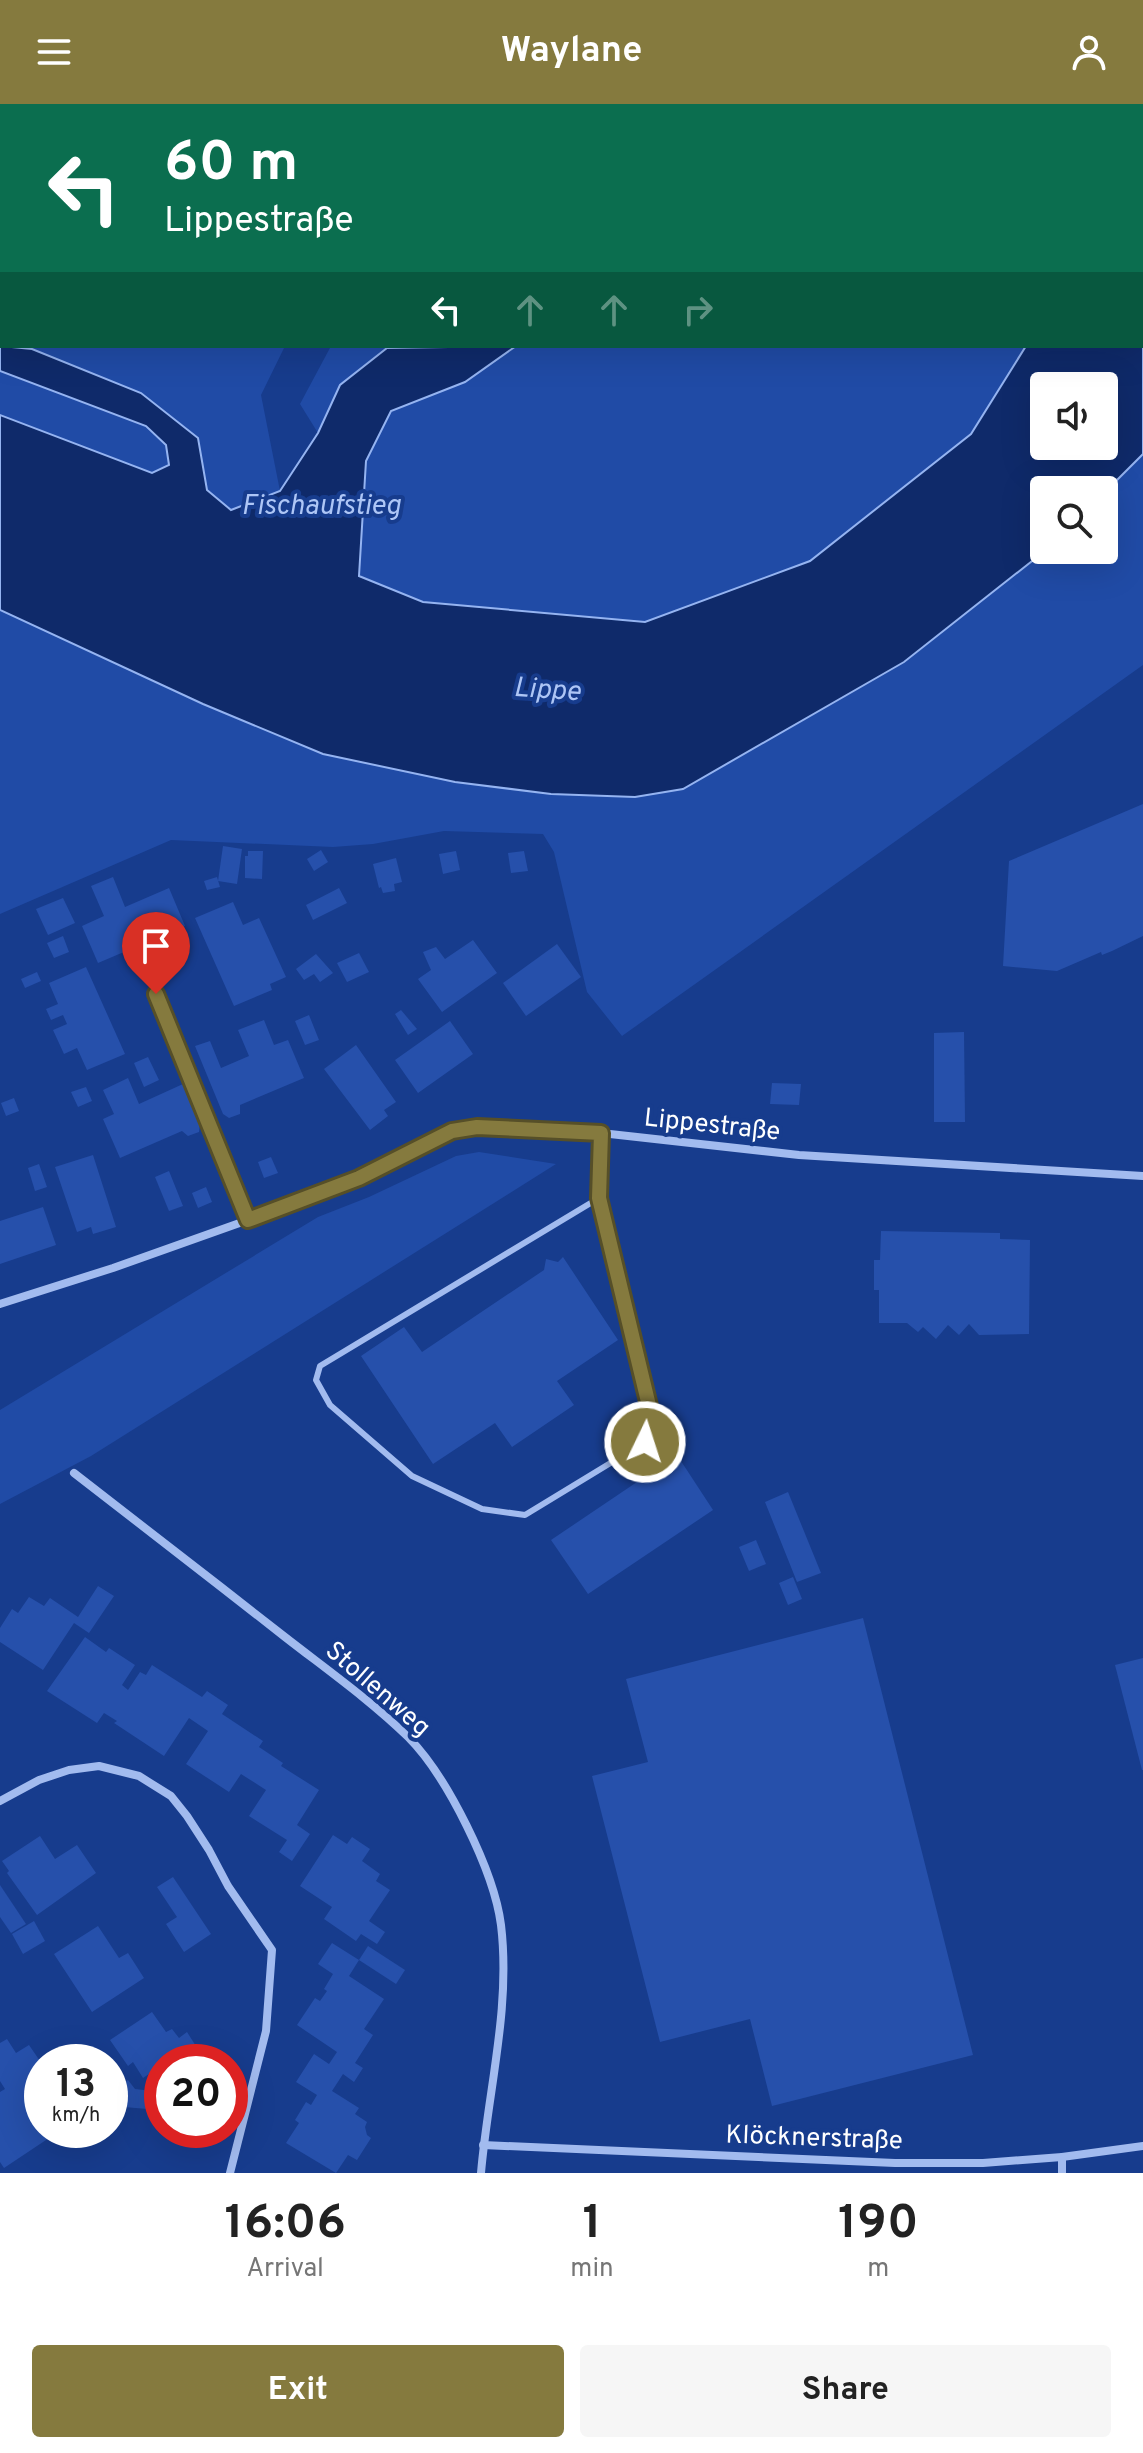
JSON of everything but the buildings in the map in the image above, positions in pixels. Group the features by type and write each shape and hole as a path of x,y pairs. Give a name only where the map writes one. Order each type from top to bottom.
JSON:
{"street":[{"path":"156,994 248,1220"},
{"name":"Lippestraße","path":"0,1304 248,1220 359,1178 452,1131 477,1127 601,1133 799,1155 1143,1176"},
{"name":"Stollenweg","path":"74,1473 360,1696 409,1738 443,1783 468,1830 489,1882 501,1923 502,1995 481,2173"},
{"path":"0,1801 39,1780 69,1770 99,1766 139,1776 171,1796 187,1816 228,1886 272,1950 266,2031 230,2173"},
{"name":"Klöcknerstraße","path":"483,2145 895,2163 983,2163 1143,2146"},
{"path":"1062,2157 1062,2173"}],"lane":[{"path":"599,1198 320,1366 316,1380 330,1405 412,1476 482,1509 525,1515 645,1442 651,1414 599,1198 601,1133"}],"shaded area":[{"path":"20,348 284,348 261,395 280,491 231,510 207,490 198,438"},
{"path":"330,348 388,348 340,385 318,433 300,404"},
{"path":"513,348 1025,348 971,434 810,561 645,622 423,602 359,576 366,461 391,411 465,382"},
{"path":"0,371 146,426 166,445 169,465 152,473 0,415"},
{"path":"1143,454 1143,665 622,1036 587,992 554,852 543,834 444,831 373,844 333,847 171,840 0,914 0,610 203,704 323,754 455,782 551,794 635,797 683,789 904,663 1030,563 1118,564 1118,479"},
{"path":"479,1152 556,1164 91,1456 0,1504 0,1410 318,1217 456,1156"}],"water":[{"path":"0,348 32,349 141,393 198,438 207,490 231,510 280,491 318,433 340,385 387,348 513,348 465,382 391,411 366,461 359,576 423,602 645,622 810,561 971,434 1025,348 1143,348 1143,454 1118,479 1118,476 1030,476 1030,563 904,662 683,789 635,797 551,794 455,782 323,754 203,704 0,610 0,415 152,473 169,465 166,445 146,426 0,371"}],"route":[{"path":"156,994 248,1220 359,1178 452,1131 506,1127 601,1133 599,1198 651,1414 645,1442"}],"water label":[{"name":"Fischaufstieg","path":"321,507"},
{"name":"Lippe","path":"547,691"}]}
